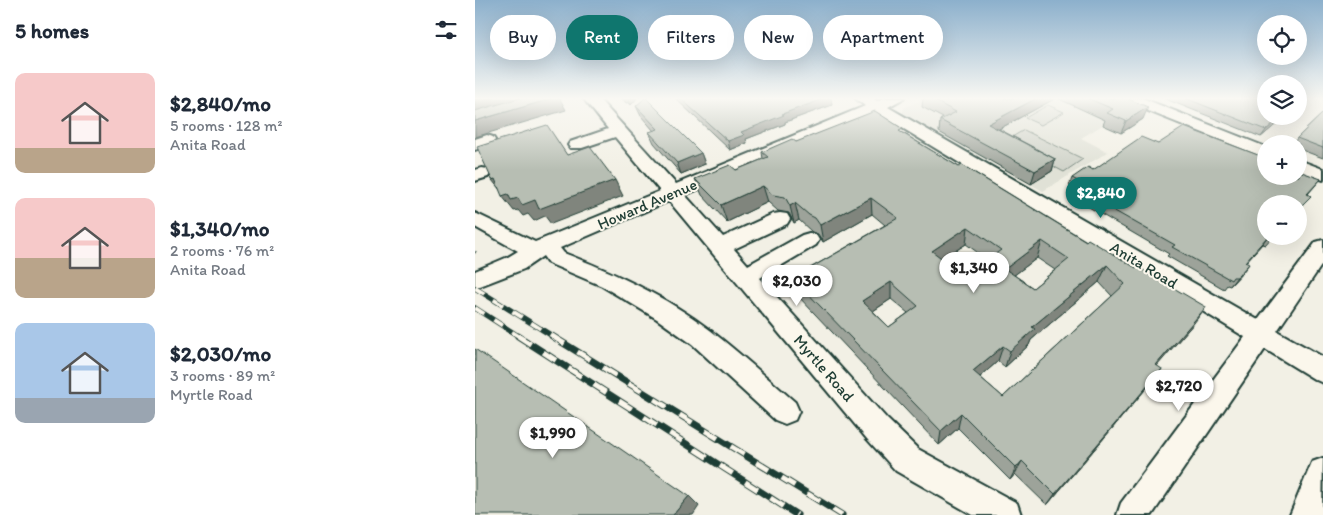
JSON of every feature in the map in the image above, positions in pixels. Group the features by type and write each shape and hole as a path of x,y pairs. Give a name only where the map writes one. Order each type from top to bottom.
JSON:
{"street":[{"name":"Myrtle Road","path":"610,122 877,429 907,460 1005,515"},
{"name":"Howard Avenue","path":"475,280 516,263 541,248 672,193 827,122"},
{"name":"Anita Road","path":"901,122 1323,370"},
{"path":"1188,122 1257,149"},
{"path":"576,145 618,131"},
{"path":"1307,168 1323,175"},
{"path":"475,219 541,248 556,258 610,280 665,312 701,337 785,411"},
{"path":"719,247 780,219"},
{"path":"745,276 809,240"},
{"path":"1133,515 1323,247"},
{"name":"Howard Avenue","path":"476,258 541,248"},
{"path":"1306,515 1323,473"}],"shaded area":[{"path":"918,122 1108,122 1081,138 1108,152 1043,191"},
{"path":"1034,122 1046,122 1041,125"},
{"path":"1024,130 1083,159 1064,172 1005,141"}],"building":[{"path":"651,122 670,122 701,153 677,163 649,132 658,129"},
{"path":"707,122 766,122 741,132 744,135 728,141"},
{"path":"847,122 892,122 903,129 899,131 959,167 962,165 1086,241 1088,239 1206,307 1156,365 1162,369 1055,494 1022,461 1016,468 961,413 941,431 793,278 898,218 871,198 820,225 815,218 795,203 790,206 785,197 773,195 763,186 721,205 695,179 730,165 736,170 768,157 762,152 792,139 796,142","holes":["968,227 1001,250 965,276 932,251","1042,241 1069,259 1033,288 1005,269","1107,265 1125,284 1003,397 973,371 1003,346 1010,351 1035,329 1032,327","891,282 918,306 889,327 862,301"]},
{"path":"944,122 992,122 988,124 1055,159 1035,171"},
{"path":"1246,122 1257,122 1257,125 1272,125 1266,130"},
{"path":"1314,122 1323,122 1323,148 1307,142 1307,135 1300,135"},
{"path":"547,125 567,155 590,147 615,180 539,209 535,200 522,205 518,198 511,200 508,194 502,196 495,179 492,180 477,147"},
{"path":"1184,127 1257,155 1257,185 1307,185 1307,174 1321,179 1307,194 1311,196 1307,200 1307,195 1257,195 1257,245 1260,245 1245,262 1249,264 1237,277 1233,277 1231,280 1172,247 1175,245 1090,197 1098,191 1072,178 1088,167 1093,170 1141,137 1158,144"},
{"path":"475,349 689,496 673,515 475,515"}],"railway":[{"path":"475,288 554,337"},
{"path":"475,308 520,337"},
{"path":"518,336 797,515"},
{"path":"552,336 842,515"}]}
